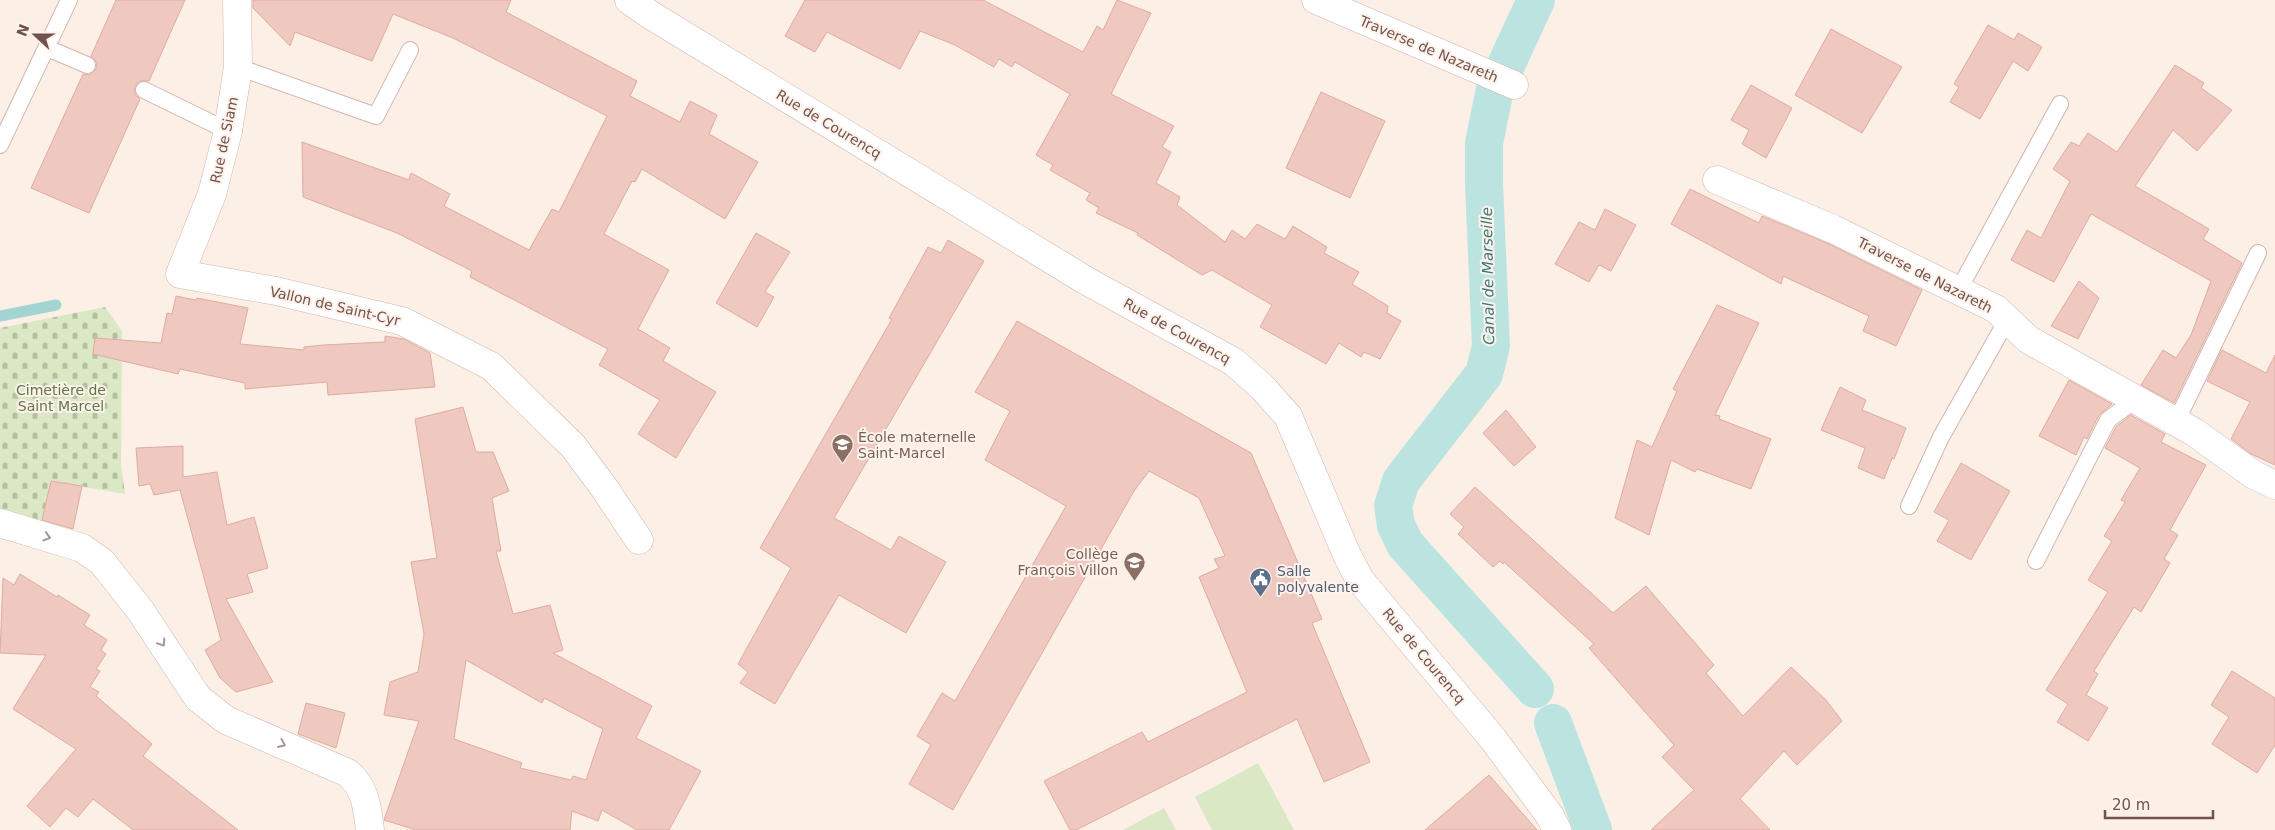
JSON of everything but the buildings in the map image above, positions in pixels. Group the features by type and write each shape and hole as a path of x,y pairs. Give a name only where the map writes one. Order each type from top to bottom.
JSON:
{"street":[{"name":"Rue de Siam","path":"180,274 212,194 228,130 238,67 237,0"},
{"name":"Traverse de Nazareth","path":"1316,0 1514,85"},
{"name":"Rue de Courencq","path":"645,5 1085,280 1234,362 1262,387 1288,416 1347,555 1360,580 1493,739 1550,816 1557,830"},
{"name":"Traverse de Nazareth","path":"1717,180 1833,229 1996,309 2029,340 2194,432 2254,475 2275,485"},
{"name":"Vallon de Saint-Cyr","path":"180,274 276,292 402,321 491,366 573,446 605,489 638,540"},
{"path":"0,523 82,548 102,562 140,610 198,698 226,720 348,773 358,782 366,796 370,830"}],"lane":[{"path":"0,145 69,0"},
{"path":"47,48 87,65"},
{"path":"238,67 376,116 410,50"},
{"path":"144,90 228,130"},
{"path":"1958,291 2060,104"},
{"path":"2176,422 2258,252"},
{"path":"1909,506 1941,437 2007,320"},
{"path":"2036,561 2108,420 2136,400"}],"green space":[{"name":"Cimetière de Saint Marcel","path":"105,307 122,331 121,464 125,494 51,481 42,522 0,509 0,328"},
{"path":"1258,763 1294,830 1212,830 1195,797"},
{"path":"1164,808 1176,830 1123,830"}],"waterway":[{"name":"Canal de Marseille","path":"1535,689 1405,544 1396,525 1393,506 1401,481 1484,374 1491,346 1484,143 1495,89 1536,0"},
{"path":"0,316 56,305"},
{"name":"Canal de Marseille","path":"1553,723 1593,830"}],"place":[{"name":"École maternelle Saint-Marcel","path":"842,464"},
{"name":"Collège François Villon","path":"1134,581"},
{"name":"Salle polyvalente","path":"1261,598"}]}
